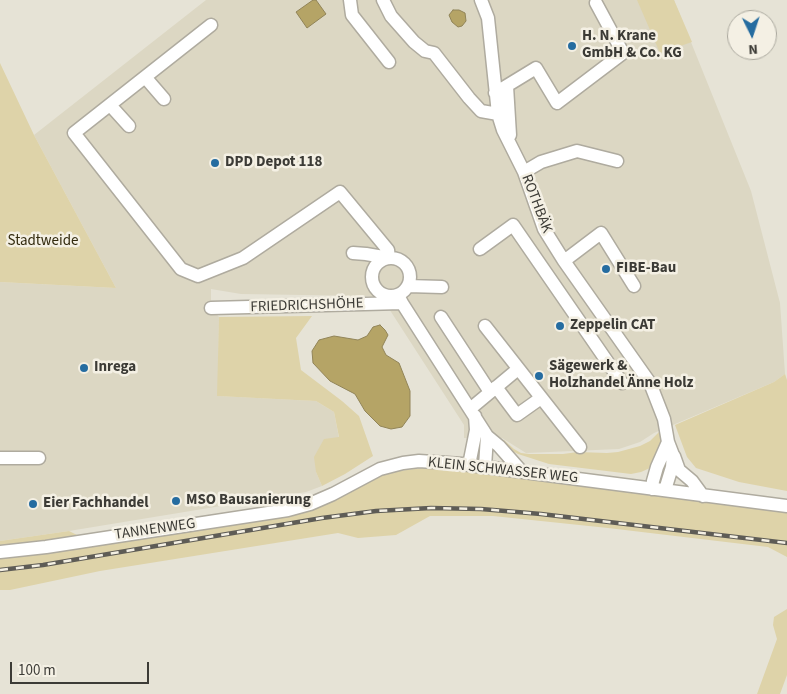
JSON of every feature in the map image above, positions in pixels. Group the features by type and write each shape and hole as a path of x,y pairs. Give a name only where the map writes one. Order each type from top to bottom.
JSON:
{"street":[{"path":"350,0 352,15 389,62"},
{"path":"383,0 391,16 402,29 425,51 434,54 481,111 498,114"},
{"name":"ROTHBÄK","path":"481,0 488,18 498,114 503,130 524,172 544,229 564,261 650,383 664,419 668,442 679,470 692,481 704,496"},
{"path":"496,93 536,68 557,103 624,53 596,3"},
{"path":"211,25 74,133 182,269 198,276 243,258 340,192 388,250 389,258"},
{"path":"145,77 164,99"},
{"path":"507,86 511,147"},
{"path":"110,105 129,126"},
{"path":"524,172 541,162 577,151 617,160"},
{"path":"480,249 514,225 609,358 622,383"},
{"path":"525,242 544,229"},
{"path":"564,261 601,233 634,286"},
{"path":"353,253 400,260 408,267 410,276 408,286 400,299 488,436 522,472"},
{"name":"FRIEDRICHSHÖHE","path":"389,258 379,262 373,271 372,282 378,291 387,296 400,299"},
{"path":"408,286 442,287"},
{"name":"FRIEDRICHSHÖHE","path":"211,308 400,299"},
{"path":"441,317 493,390 517,415 541,398"},
{"path":"485,326 580,447"},
{"path":"473,413 493,390 518,369"},
{"path":"468,465 476,430 473,413"},
{"path":"485,467 488,436"},
{"path":"652,489 657,466 668,442"},
{"path":"665,490 672,467 673,455"},
{"path":"0,458 39,458"},
{"name":"KLEIN SCHWASSER WEG","path":"310,504 380,469 403,463 434,462 787,506"},
{"name":"TANNENWEG","path":"0,552 46,547 259,515 310,504"}],"shaded area":[{"path":"206,0 674,0 751,191 780,303 785,374 774,382 654,433 640,442 619,449 526,453 502,438 464,438 464,425 384,301 368,296 241,294 211,289 211,308 219,317 218,396 316,401 334,412 339,438 316,472 322,486 306,492 0,541 0,282 116,288 34,135"},
{"path":"313,0 316,0 326,14 307,28 296,12"},
{"path":"453,10 465,13 466,21 462,26 458,27 452,22 449,15"},
{"path":"380,325 388,335 382,347 386,355 399,363 410,391 410,416 402,427 391,429 380,426 365,411 355,394 330,381 313,363 312,351 319,340 334,336 358,340 367,336 373,327"}],"green space":[{"path":"637,0 674,0 692,42 660,53"},
{"name":"Stadtweide","path":"0,63 34,135 116,288 0,282"},
{"path":"312,316 296,338 301,370 359,416 373,456 322,486 316,472 314,457 324,439 339,437 334,412 316,401 217,396 219,317"},
{"path":"785,374 787,380 787,491 739,482 696,468 687,457 675,425 774,382"},
{"path":"659,432 662,435 659,454 650,468 631,474 549,464 510,450 501,440 504,440 521,453 529,454 607,453 640,446 650,441"},
{"path":"423,468 787,511 787,557 768,547 608,528 493,516 430,516 396,535 358,538 338,533 100,571 10,590 0,590 0,541 69,531 93,543 283,516 389,472"},
{"path":"787,609 787,675 780,694 757,694 777,639 773,625 774,617"}],"railway":[{"path":"0,570 43,565 322,518 376,511 431,508 481,509 541,514 787,543"}],"place":[{"name":"H. N. Krane GmbH & Co. KG","path":"572,46"},
{"name":"DPD Depot 118","path":"215,163"},
{"name":"FIBE-Bau","path":"606,269"},
{"name":"Zeppelin CAT","path":"560,326"},
{"name":"Inrega","path":"84,368"},
{"name":"Sägewerk & Holzhandel Änne Holz","path":"539,376"},
{"name":"MSO Bausanierung","path":"176,501"},
{"name":"Eier Fachhandel","path":"33,504"}]}
